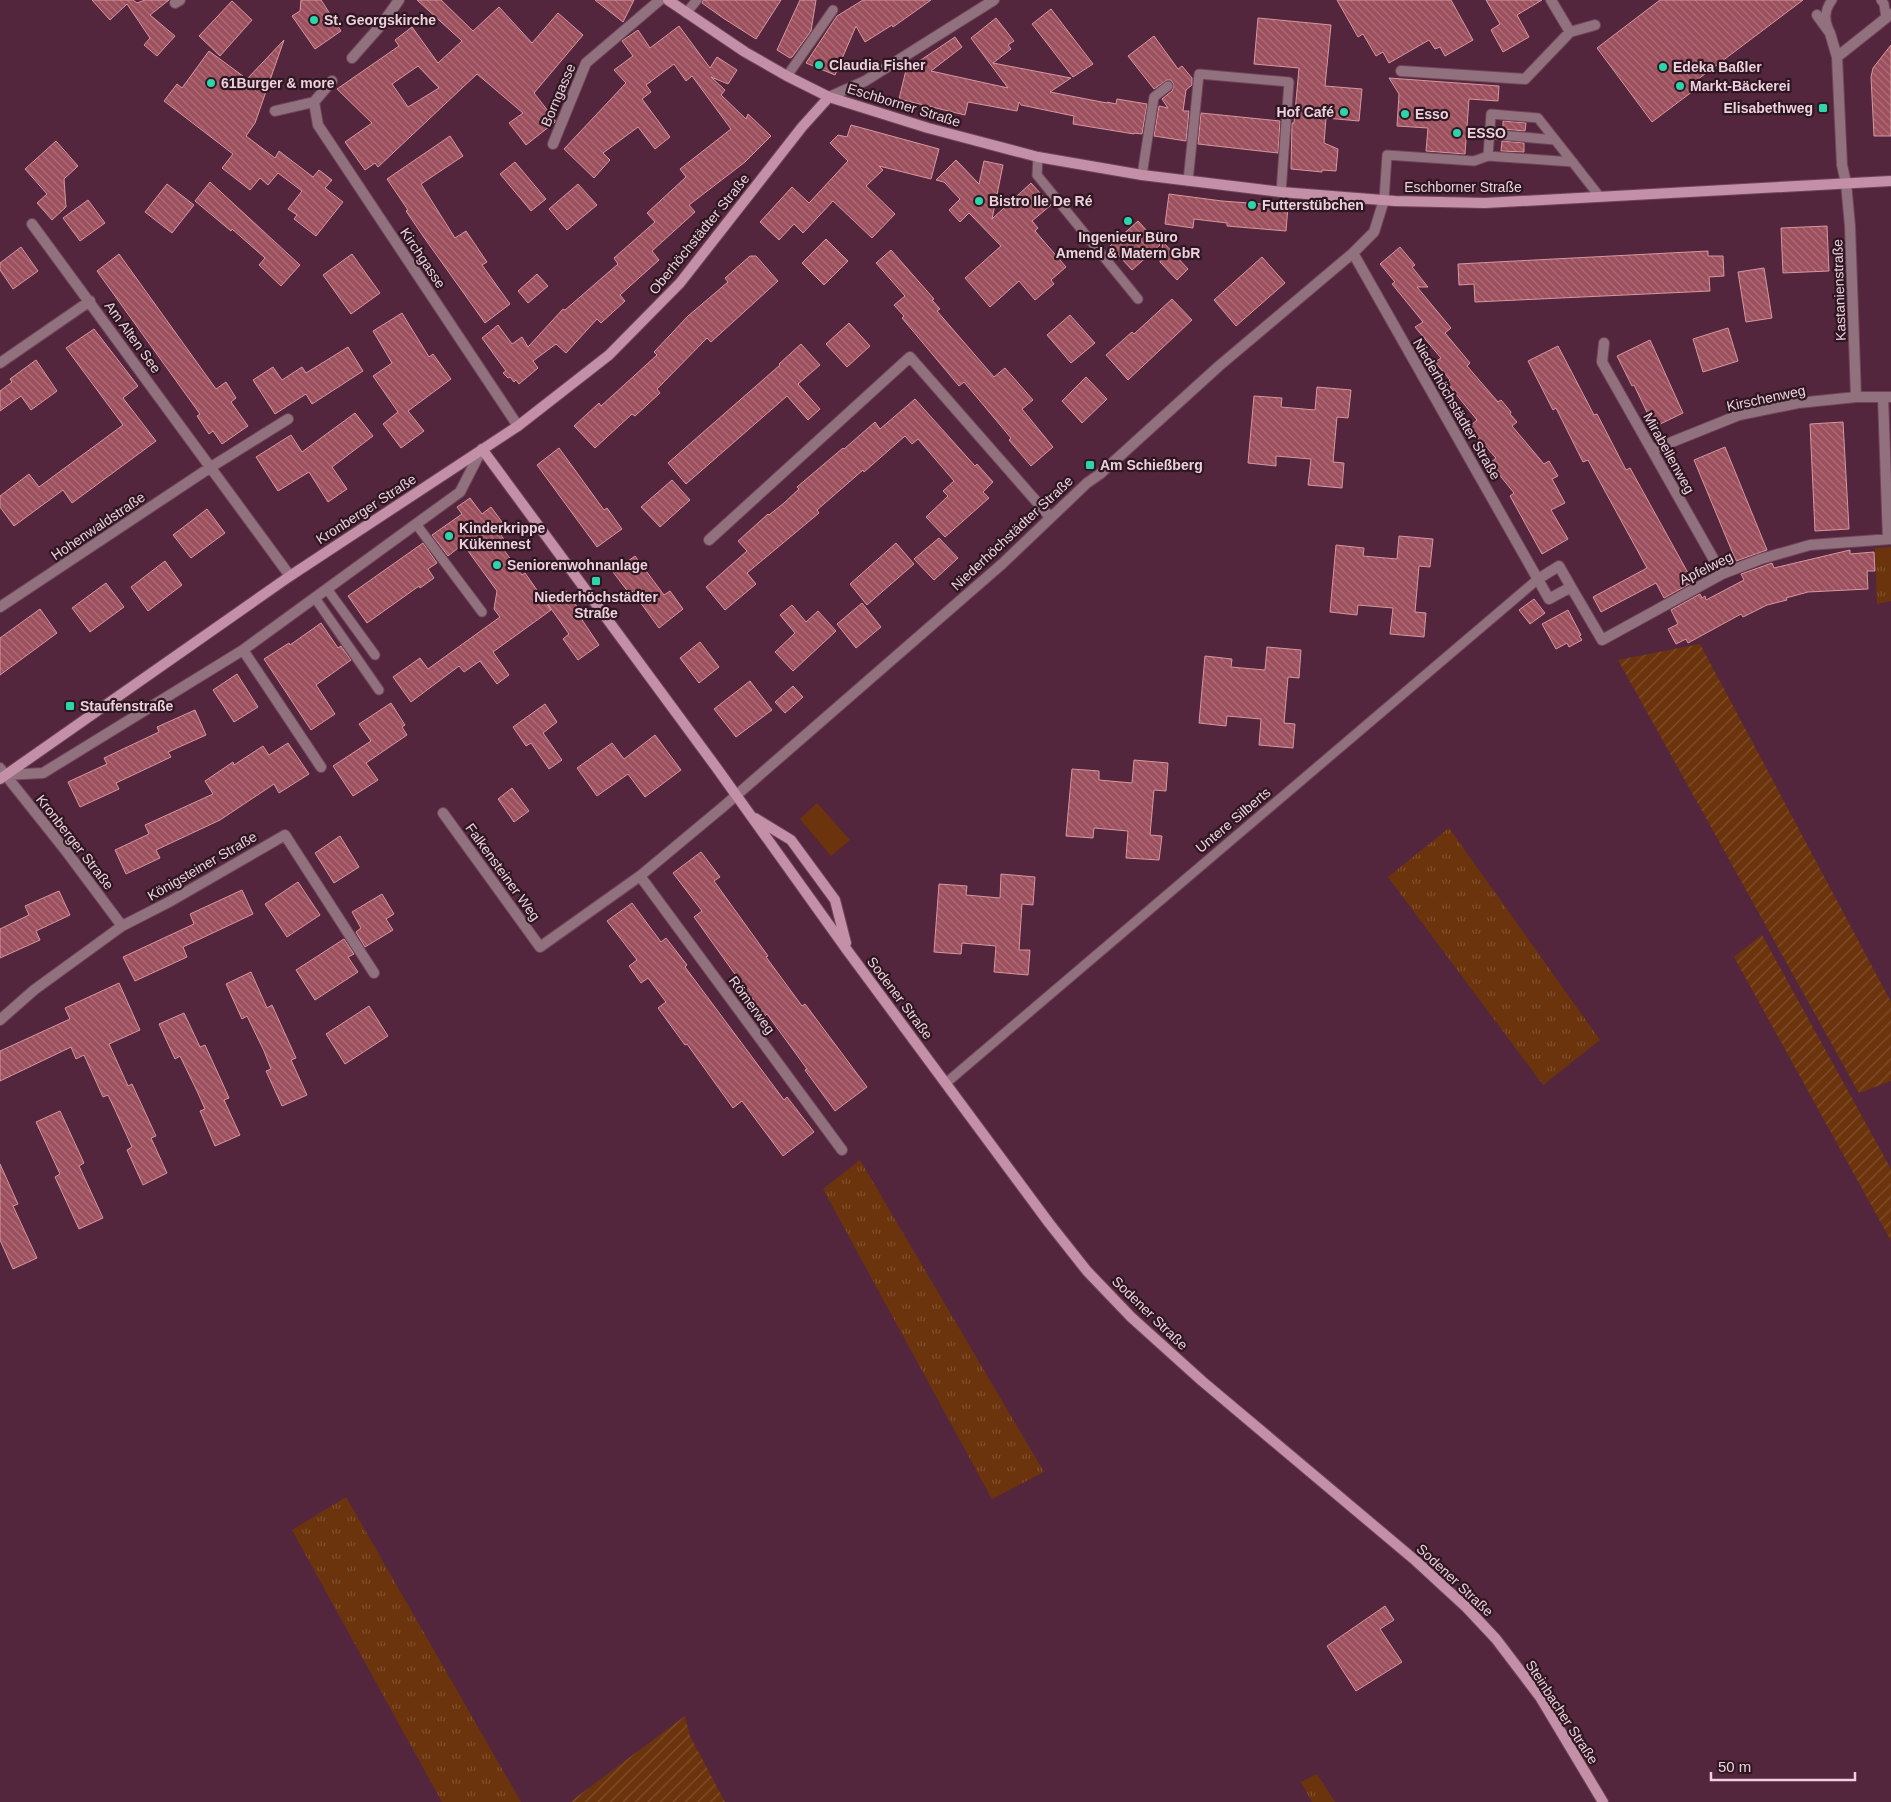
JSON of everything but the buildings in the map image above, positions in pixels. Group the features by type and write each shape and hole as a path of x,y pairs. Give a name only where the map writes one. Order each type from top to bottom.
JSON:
{"main road":[{"name":"Eschborner Straße","path":"668,0 745,52 829,97 928,128 1038,157 1142,175 1281,192 1384,200 1485,203 1891,181"},
{"name":"Oberhöchstädter Straße","path":"482,449 518,426 609,355 680,283 802,127 829,97"},
{"name":"Kronberger Straße","path":"2,774 290,576 482,449"},
{"name":"Sodener Straße","path":"482,449 736,795 847,950 1049,1223 1087,1270 1131,1317 1202,1381 1416,1561 1466,1607 1496,1639"},
{"name":"Sodener Straße","path":"750,815 791,840 835,900 847,950"},
{"name":"Steinbacher Straße","path":"1496,1639 1540,1697 1603,1802"}],"street":[{"path":"352,58 382,24 399,0"},
{"name":"Borngasse","path":"553,144 586,63 660,0"},
{"path":"829,97 865,81 994,0"},
{"path":"1551,0 1570,32"},
{"name":"Kastanienstraße","path":"1817,15 1830,33 1838,57 1842,165 1846,183 1850,226 1856,397"},
{"path":"1838,57 1889,16"},
{"path":"1400,71 1525,79 1570,32 1595,25"},
{"path":"275,111 314,102 332,81"},
{"name":"Kirchgasse","path":"314,102 318,125 518,426"},
{"name":"Niederhöchstädter Straße","path":"540,947 640,876 1002,564 1050,517 1219,366 1353,253 1374,232 1384,200"},
{"name":"Am Alten See","path":"32,224 290,576"},
{"name":"Niederhöchstädter Straße","path":"1353,253 1538,579"},
{"path":"0,363 90,301"},
{"name":"Mirabellenweg","path":"1604,343 1602,362 1722,574"},
{"path":"709,540 910,357 1050,517"},
{"name":"Kirschenweg","path":"1652,450 1739,415 1798,403 1856,397 1887,397"},
{"path":"1887,397 1890,539"},
{"path":"211,467 288,419"},
{"name":"Kronberger Straße","path":"2,774 43,774 243,650 460,492 482,449"},
{"name":"Hohenwaldstraße","path":"0,607 211,467"},
{"name":"Apfelweg","path":"1538,579 1559,566 1602,640 1722,574 1761,559 1810,545 1890,539"},
{"path":"1538,579 1550,599 1571,587"},
{"path":"243,650 321,767"},
{"name":"Kronberger Straße","path":"2,774 66,851 122,926"},
{"name":"Falkensteiner Weg","path":"443,813 540,947"},
{"name":"Königsteiner Straße","path":"0,1020 34,990 122,926 169,902 284,835 374,973"},
{"name":"Römerweg","path":"640,876 842,1150"}],"lane":[{"path":"686,13 697,0"},
{"path":"1830,33 1826,25 1826,14 1832,0"},
{"path":"1881,0 1889,16"},
{"path":"787,76 833,10"},
{"path":"1188,181 1199,74 1289,82 1281,192"},
{"path":"1142,175 1154,97 1168,86"},
{"path":"1488,156 1491,114 1538,118 1600,197"},
{"path":"1490,134 1555,140"},
{"path":"1384,200 1387,154 1474,161 1488,156 1573,162"},
{"path":"1038,157 1037,175 1138,299"},
{"path":"416,524 482,612"},
{"name":"Untere Silberts","path":"946,1082 1538,579"},
{"path":"327,589 375,655"},
{"path":"315,598 379,690"}],"green space":[{"path":"1891,547 1891,601 1877,604 1875,548"},
{"path":"1700,644 1891,1002 1891,1081 1859,1093 1618,660"},
{"path":"817,803 850,840 831,856 800,819"},
{"path":"1449,828 1600,1040 1543,1085 1388,877"},
{"path":"1762,935 1891,1169 1891,1241 1734,957"},
{"path":"860,1160 1044,1472 992,1499 823,1189"},
{"path":"346,1497 521,1802 442,1802 292,1530"},
{"path":"685,1716 690,1736 725,1802 570,1802"},
{"path":"1317,1774 1335,1802 1312,1802 1301,1782"}],"place":[{"name":"St. Georgskirche","path":"314,20"},
{"name":"Claudia Fisher","path":"819,65"},
{"name":"Edeka Baßler","path":"1663,67"},
{"name":"61Burger & more","path":"211,83"},
{"name":"Markt-Bäckerei","path":"1680,86"},
{"name":"Elisabethweg","path":"1823,108"},
{"name":"Hof Café","path":"1344,112"},
{"name":"Esso","path":"1405,114"},
{"name":"ESSO","path":"1457,133"},
{"name":"Bistro Ile De Ré","path":"979,201"},
{"name":"Futterstübchen","path":"1252,205"},
{"name":"Ingenieur Büro Amend & Matern GbR","path":"1128,221"},
{"name":"Am Schießberg","path":"1090,465"},
{"name":"Kinderkrippe Kükennest","path":"449,536"},
{"name":"Seniorenwohnanlage","path":"497,565"},
{"name":"Niederhöchstädter Straße","path":"596,581"},
{"name":"Staufenstraße","path":"70,706"}]}
